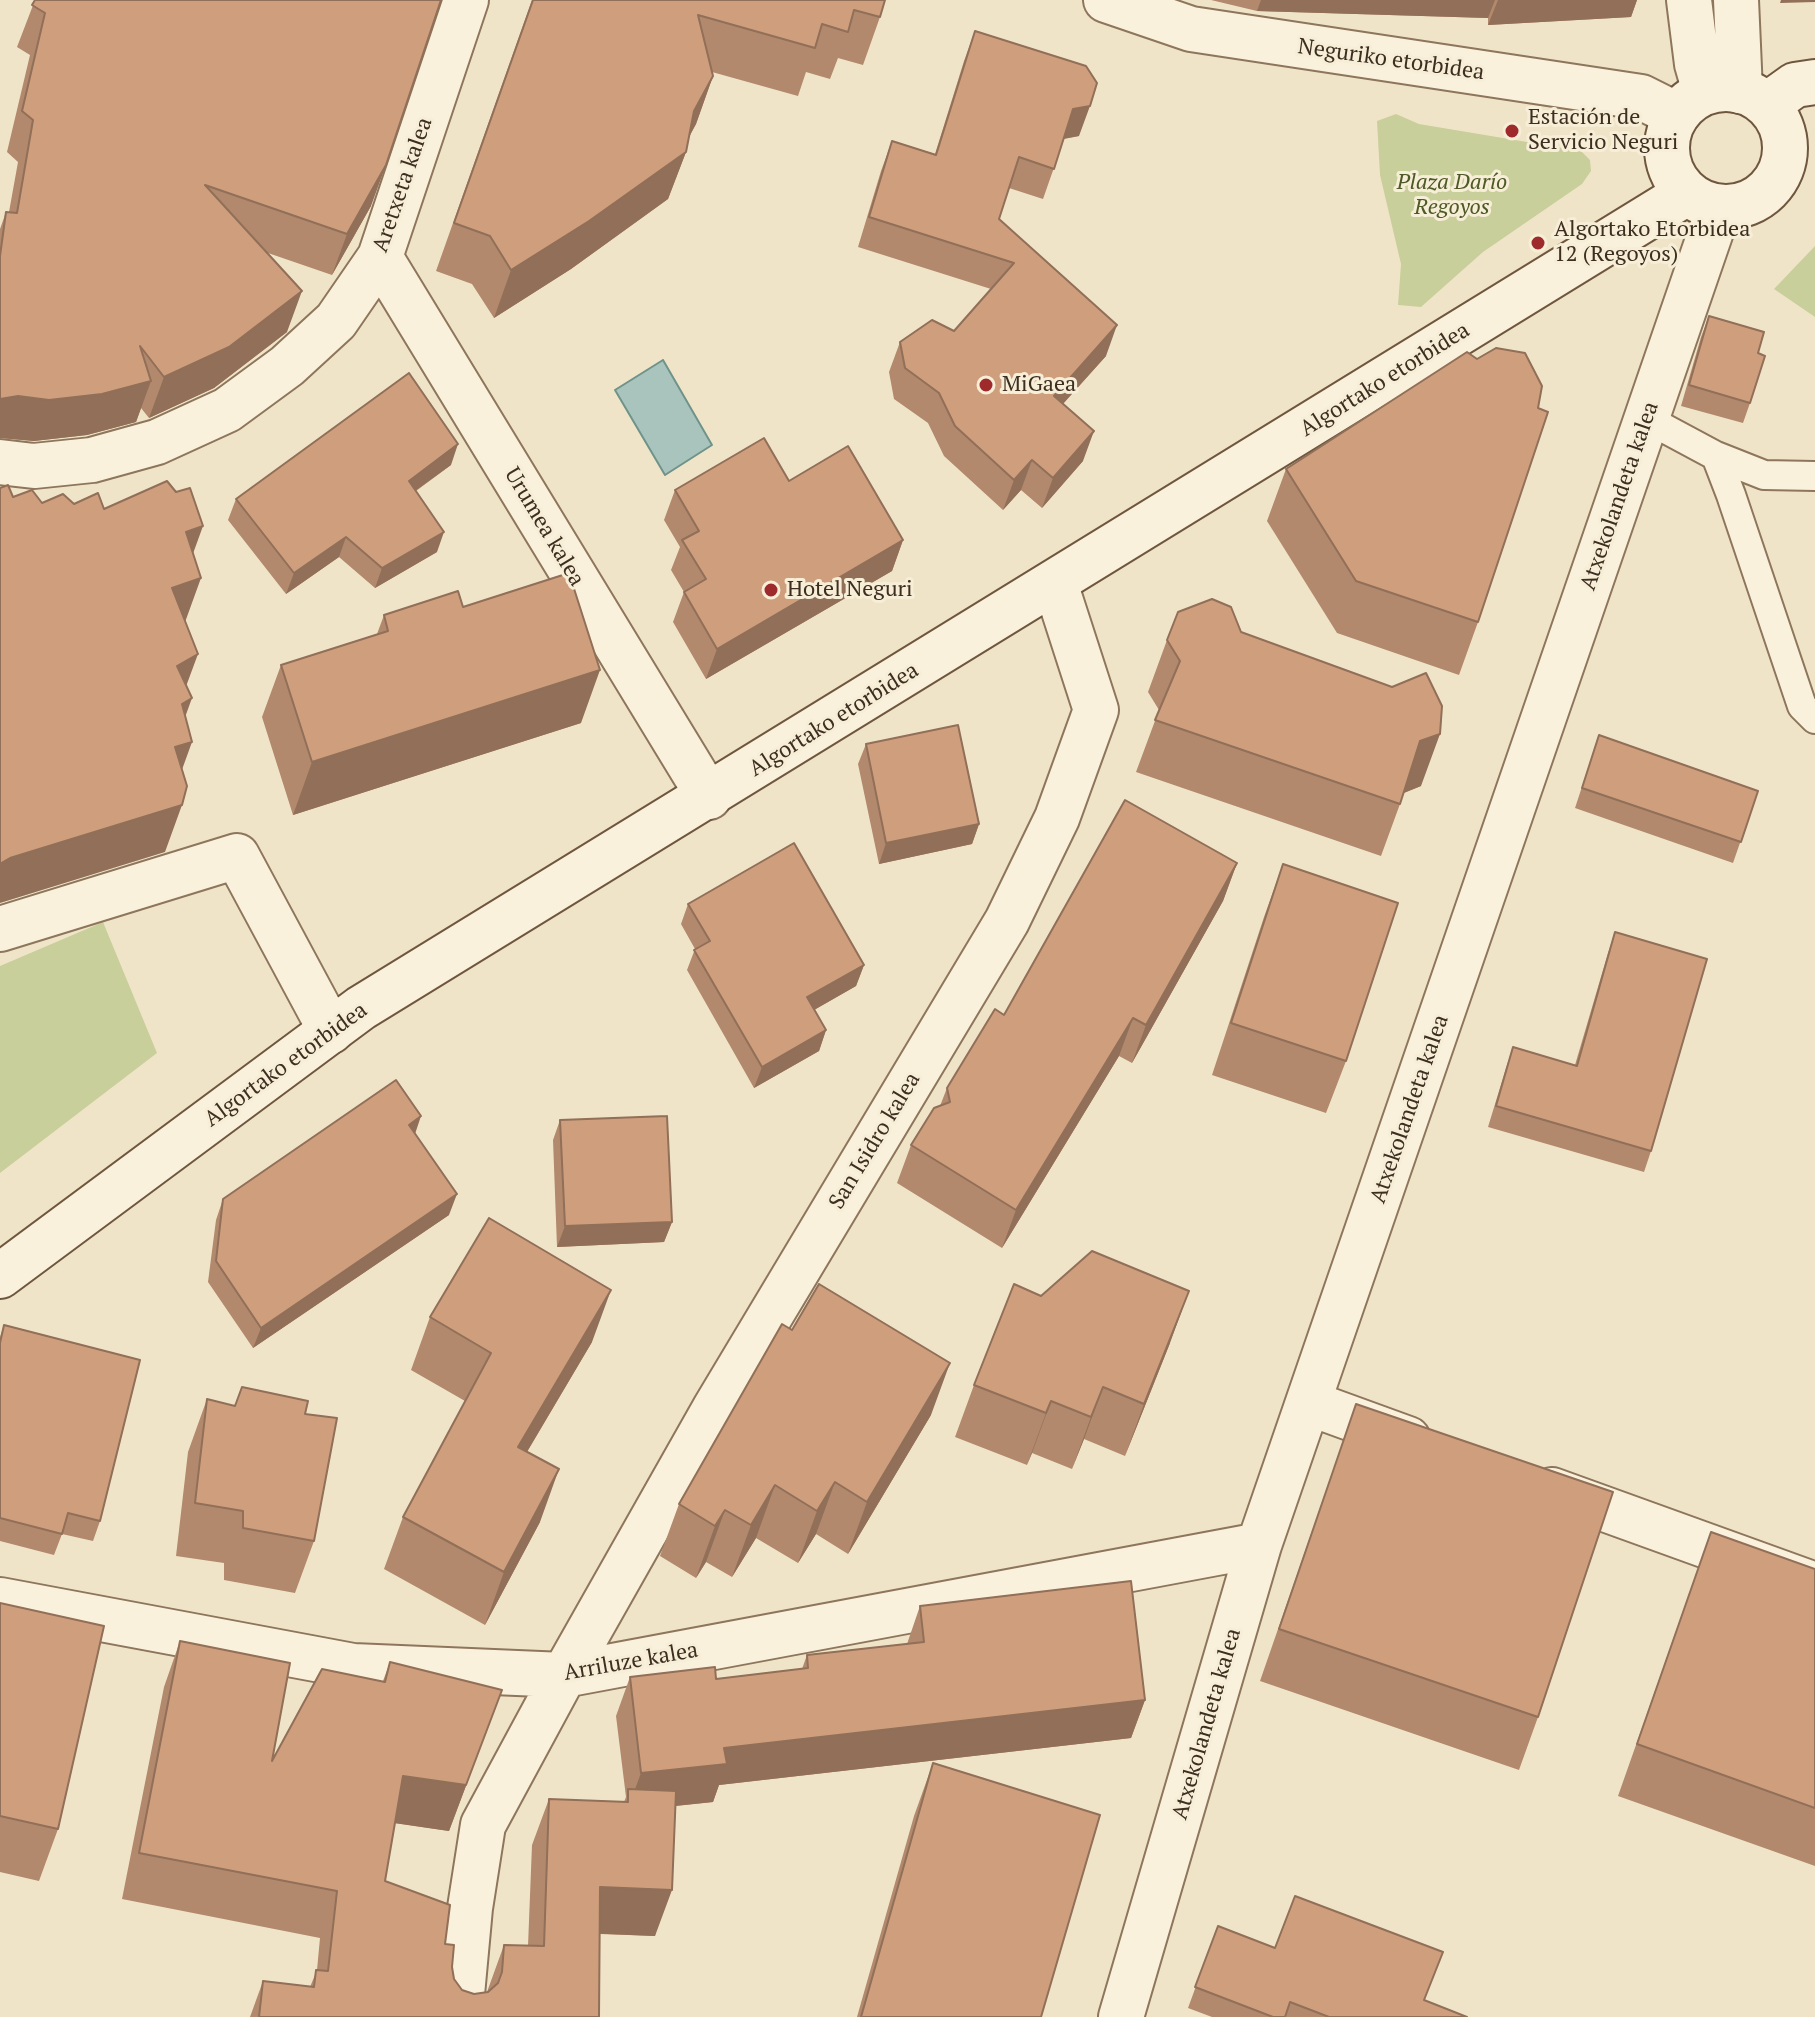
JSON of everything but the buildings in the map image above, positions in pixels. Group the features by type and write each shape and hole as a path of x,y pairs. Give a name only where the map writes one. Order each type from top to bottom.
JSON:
{"street":[{"name":"Aretxeta kalea","path":"0,462 34,466 92,460 157,442 227,410 287,366 336,321 380,257 466,0"},
{"name":"Neguriko etorbidea","path":"1106,0 1191,29 1641,97 1722,101"},
{"path":"1689,0 1697,64 1722,101 1777,117 1784,134 1786,152 1798,160 1757,199 1738,207 1703,200 1676,180 1669,164 1667,147 1722,101 1815,82"},
{"path":"1722,101 1736,0"},
{"name":"Atxekolandeta kalea","path":"1121,2017 1259,1545 1647,419 1703,200"},
{"name":"Algortako etorbidea","path":"0,1276 374,1000 1055,583 1703,200"},
{"name":"Urumea kalea","path":"380,257 709,797"},
{"name":"San Isidro kalea","path":"460,2016 470,1908 483,1825 715,1408 1007,921 1057,818 1096,710 1055,583"},
{"path":"0,929 237,856 331,1031"},
{"path":"1309,1403 1443,1451"},
{"path":"1517,1478 1815,1585"},
{"name":"Arriluze kalea","path":"0,1600 353,1666 564,1675 1259,1545"}],"lane":[{"path":"1647,419 1716,456 1764,475 1815,476"},
{"path":"1716,456 1802,706 1815,719"}],"green space":[{"name":"Plaza Darío Regoyos","path":"1396,114 1419,124 1581,151 1590,160 1591,171 1582,184 1483,252 1421,307 1398,305 1401,264 1380,175 1377,121"},
{"path":"1815,246 1815,317 1774,289"},
{"path":"103,922 157,1053 0,1173 0,966"}],"water":[{"path":"663,360 712,445 665,475 615,390"}],"place":[{"name":"Estación de Servicio Neguri","path":"1512,131"},
{"name":"Algortako Etorbidea 12 (Regoyos)","path":"1538,243"},
{"name":"MiGaea","path":"986,385"},
{"name":"Hotel Neguri","path":"771,590"}]}
